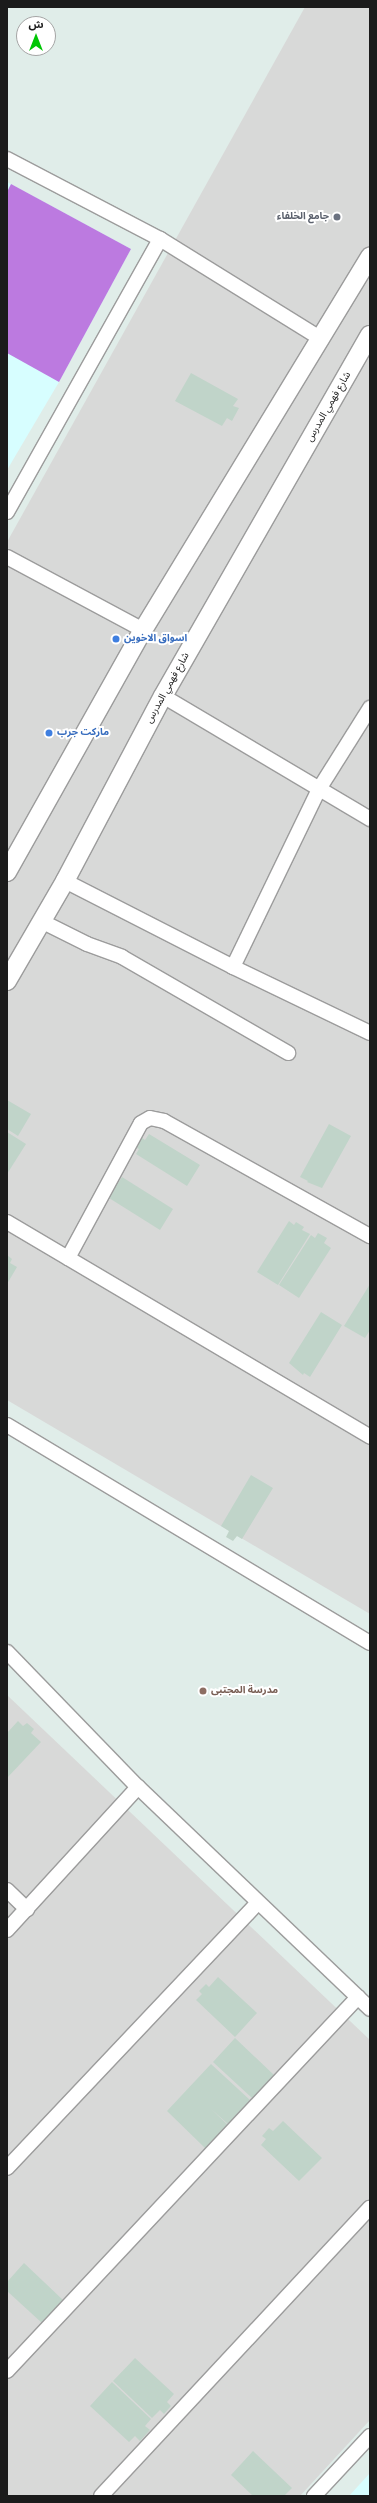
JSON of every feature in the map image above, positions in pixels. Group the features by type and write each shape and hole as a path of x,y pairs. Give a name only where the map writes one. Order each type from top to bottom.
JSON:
{"street":[{"path":"7,159 160,239 321,339"},
{"path":"7,512 160,239"},
{"path":"7,872 144,630 370,257"},
{"name":"شارع فهمي المدرس","path":"8,977 66,881 163,696 370,335"},
{"path":"7,557 144,630"},
{"path":"163,696 370,819"},
{"path":"233,967 320,789 370,708"},
{"path":"66,881 233,967 370,1033"},
{"path":"41,921 87,944 122,957 288,1053"},
{"path":"68,1258 141,1124 150,1118 164,1121 370,1236"},
{"path":"7,1222 370,1437"},
{"path":"7,1424 370,1643"},
{"path":"7,1652 138,1787 370,2009"},
{"path":"7,1930 138,1787"},
{"path":"7,1890 27,1909"},
{"path":"7,2168 258,1903"},
{"path":"7,2371 358,1997"},
{"path":"101,2496 370,2208"},
{"path":"314,2496 370,2436"}],"shaded area":[{"path":"305,7 370,7 370,1614 7,1400 7,542"},
{"path":"7,182 131,249 59,382 7,470"},
{"path":"11,184 131,249 59,382 7,353 7,192"},
{"path":"7,1695 370,2040 370,2420 300,2496 7,2496"},
{"path":"370,2473 370,2496 349,2496"}],"building":[{"path":"191,373 238,399 233,406 239,408 232,421 227,418 222,426 175,401"},
{"path":"7,1100 31,1114 18,1136 7,1129"},
{"path":"329,1124 351,1136 322,1188 307,1182 308,1181 300,1177"},
{"path":"7,1132 26,1144 7,1174"},
{"path":"149,1134 200,1165 187,1186 136,1154 139,1149 135,1147 141,1137 145,1140"},
{"path":"122,1177 173,1209 160,1230 109,1198 112,1193 108,1190 114,1181 118,1183"},
{"path":"289,1221 294,1225 296,1222 304,1227 302,1230 310,1234 278,1285 257,1272"},
{"path":"318,1233 327,1238 324,1243 331,1248 299,1298 279,1285 311,1235 315,1238"},
{"path":"7,1255 12,1259 10,1263 17,1267 7,1284"},
{"path":"370,1284 370,1330 365,1338 344,1326"},
{"path":"321,1312 342,1325 310,1377 304,1373 303,1375 289,1363"},
{"path":"251,1475 273,1488 242,1539 237,1536 233,1541 226,1537 229,1531 221,1526"},
{"path":"18,1721 23,1726 27,1723 34,1729 31,1733 41,1742 7,1778 7,1733"},
{"path":"218,1977 257,2013 235,2037 196,2000 202,1994 199,1991 206,1984 209,1987"},
{"path":"235,2038 274,2075 269,2080 274,2084 265,2094 260,2090 252,2098 213,2062"},
{"path":"211,2064 250,2100 245,2106 249,2111 241,2120 236,2115 228,2124 211,2109 228,2125 221,2132 226,2136 219,2144 214,2139 205,2148 167,2111"},
{"path":"283,2121 322,2158 299,2181 261,2145 266,2139 262,2136 269,2128 273,2131"},
{"path":"24,2263 63,2300 55,2308 60,2312 53,2319 49,2315 42,2323 7,2291 7,2282"},
{"path":"135,2358 174,2394 167,2402 171,2406 164,2414 160,2410 152,2418 113,2381"},
{"path":"112,2382 151,2419 145,2426 150,2430 140,2441 135,2436 129,2442 90,2406"},
{"path":"253,2451 292,2488 284,2496 253,2496 231,2475"}],"place":[{"name":"جامع الخلفاء","path":"337,217"},
{"name":"اسواق الاخوين","path":"116,639"},
{"name":"ماركت جرب","path":"49,733"},
{"name":"مدرسة المجتبى","path":"203,1691"}]}
